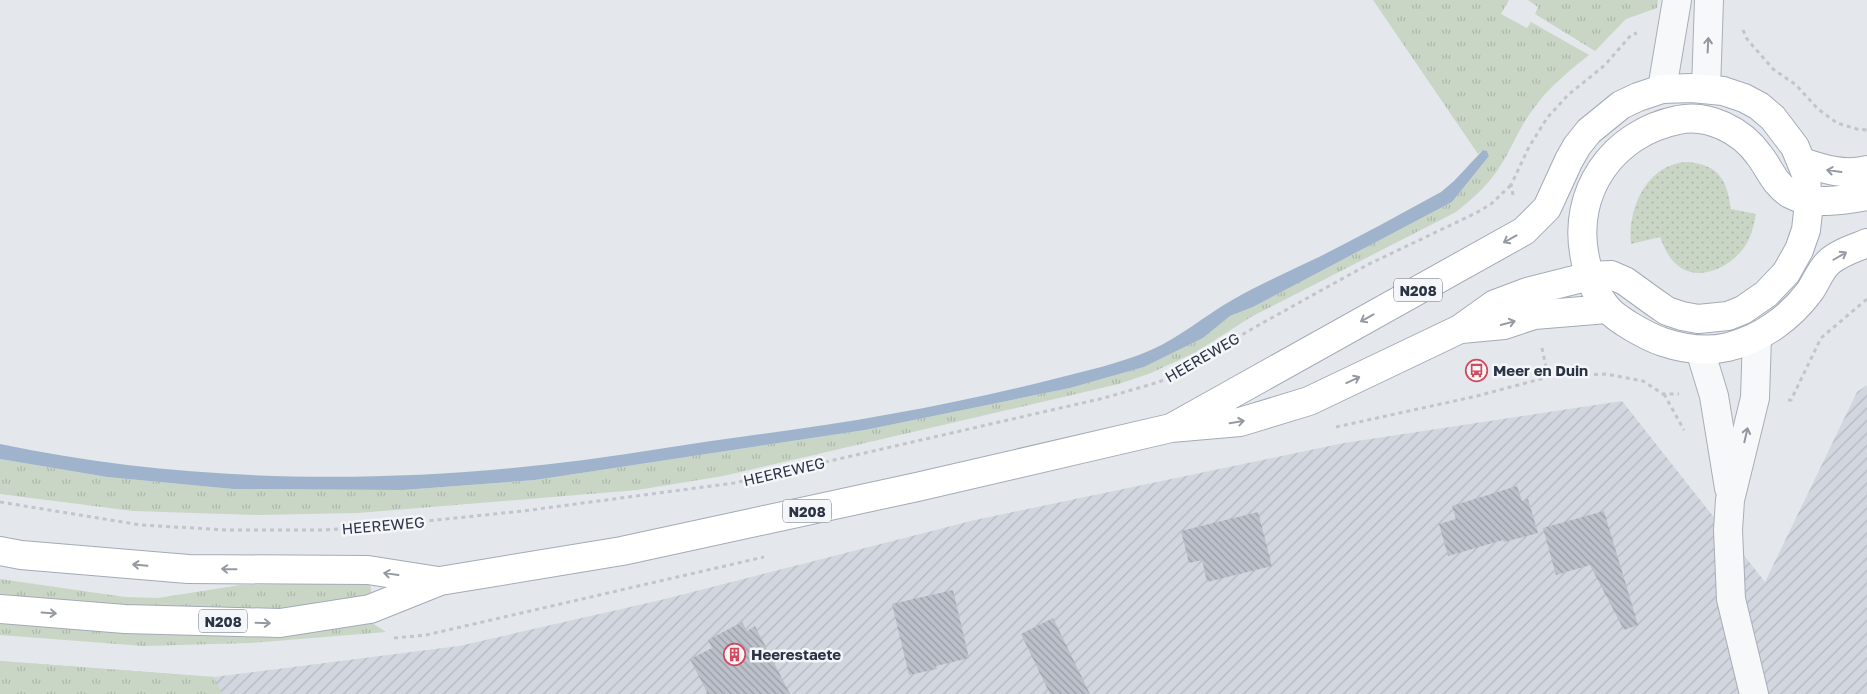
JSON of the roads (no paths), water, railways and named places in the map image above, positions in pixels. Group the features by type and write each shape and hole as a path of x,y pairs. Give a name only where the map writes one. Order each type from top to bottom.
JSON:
{"main road":[{"name":"N208","path":"0,609 125,619 280,623 370,609 440,581 622,551 1171,428 1240,422 1309,401 1460,329 1495,304 1527,292 1590,276 1611,275 1625,281 1668,311 1698,318 1728,316 1756,302 1766,294 1786,273 1799,250 1806,230 1809,199 1806,174 1796,147 1785,132 1759,106 1730,93 1692,88 1662,89 1638,96 1622,105 1590,130 1568,160 1546,208 1524,231 1171,428"},
{"path":"1659,124 1662,89"},
{"path":"1867,196 1825,201 1792,194 1780,186 1770,175 1760,155 1744,138 1725,126 1703,120 1680,119 1659,124 1635,136 1614,153 1593,186 1582,224 1583,250 1590,276 1607,308 1652,338 1679,347 1700,350 1727,348 1756,337 1785,318 1800,304 1828,262 1867,242"},
{"path":"1802,162 1822,169 1839,172 1856,173 1867,170"},
{"path":"1756,302 1756,337"},
{"name":"N208","path":"1460,329 1504,325 1534,315 1607,308"},
{"name":"N208","path":"0,551 21,555 188,569 368,570 440,581"}],"street":[{"path":"1662,89 1677,0"},
{"path":"1706,89 1709,0"},
{"path":"1754,694 1731,599 1728,530 1730,500 1755,398 1756,337"},
{"path":"1700,350 1714,396 1730,500"}],"water":[{"path":"1483,150 1487,151 1489,156 1452,202 1253,307 1230,316 1203,338 1144,367 1070,388 865,430 535,480 403,490 233,489 107,477 0,459 0,444 72,457 145,467 218,473 291,476 438,474 584,460 823,425 937,405 1101,367 1139,355 1162,345 1223,305 1321,256 1441,192"}],"place":[{"name":"Meer en Duin","path":"1477,370"},
{"name":"Heerestaete","path":"735,654"}]}
